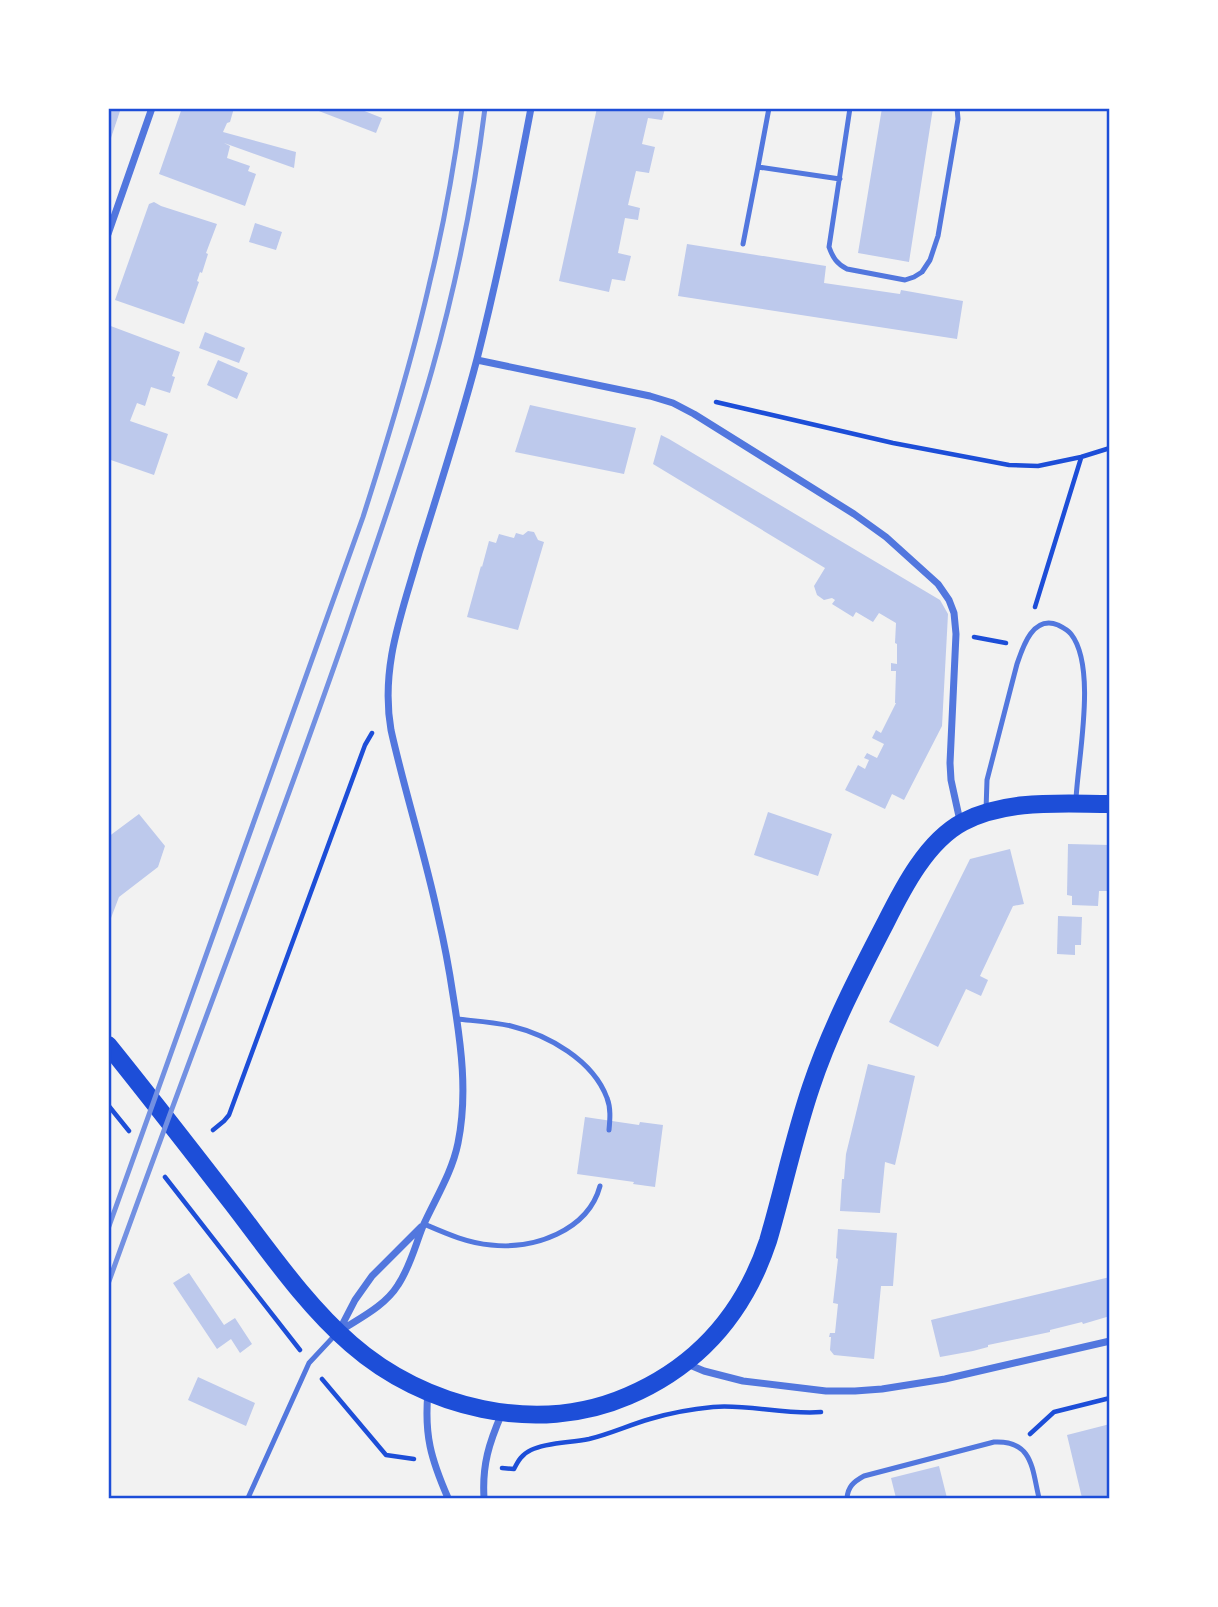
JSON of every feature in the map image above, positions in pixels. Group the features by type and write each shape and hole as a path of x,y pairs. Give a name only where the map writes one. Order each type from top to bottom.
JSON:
{"main road":[{"path":"108,1045 282,1268 351,1344 389,1371 428,1391 475,1408 523,1415 572,1412 595,1407 644,1389 684,1363 719,1332 734,1313 760,1266 811,1087 836,1023 890,914 934,846 961,823 986,813 1014,807 1110,804"}],"street":[{"path":"108,234 152,108"},
{"path":"338,1332 370,1313 398,1287 449,1173 458,1145 463,1091 457,1019 438,914 395,750 387,710 387,688 394,642 477,360 513,207 531,108"},
{"path":"477,360 673,403 854,514 886,537 938,584 954,613 956,634 950,762 951,780 961,823"},
{"path":"338,1332 372,1276 424,1224"},
{"path":"684,1363 743,1381 826,1391 855,1391 945,1379 1110,1340"},
{"path":"428,1391 428,1441 448,1499"},
{"path":"484,1499 484,1466 502,1413"}],"lane":[{"path":"743,244 769,108"},
{"path":"850,108 829,247 833,258 847,269 905,280 922,272 930,260 938,236 958,119 957,108"},
{"path":"758,167 840,179"},
{"path":"986,813 987,779 1023,646 1030,633 1042,623 1055,624 1069,631 1082,662 1084,707 1076,804"},
{"path":"457,1019 512,1026 569,1051 602,1088 608,1100 609,1130"},
{"path":"424,1224 467,1241 510,1246 529,1244 575,1224 594,1204 600,1186"},
{"path":"248,1499 309,1363 338,1332"},
{"path":"846,1499 849,1487 864,1476 994,1442 1007,1441 1025,1452 1039,1499"}],"path":[{"path":"713,402 893,443 1009,465 1038,466 1110,448"},
{"path":"981,638 1023,646 1082,457"},
{"path":"213,1129 229,1115 365,745 387,710"},
{"path":"108,1105 129,1131"},
{"path":"165,1177 309,1363 386,1455"},
{"path":"1018,1446 1054,1412 1110,1398"}],"building":[{"path":"108,108 121,108 109,144 108,144"},
{"path":"182,108 234,108 230,122 223,132 296,152 294,168 224,143 230,146 227,158 250,166 248,171 256,174 245,206 159,174"},
{"path":"311,108 357,108 382,118 376,133"},
{"path":"597,108 665,108 662,120 648,118 642,144 655,147 649,173 636,171 628,205 640,208 638,220 625,218 618,253 631,256 625,281 612,279 609,292 559,281"},
{"path":"882,108 933,108 909,262 858,253"},
{"path":"154,202 217,224 184,324 115,300 149,204"},
{"path":"255,223 282,232 276,250 249,242"},
{"path":"687,244 826,266 824,283 900,294 901,290 963,301 957,339 678,296"},
{"path":"108,325 180,352 170,393 151,387 145,406 137,403 130,421 168,434 154,475 108,459"},
{"path":"205,332 245,348 239,363 199,348"},
{"path":"218,360 248,373 237,399 207,385"},
{"path":"530,405 636,428 624,474 515,452"},
{"path":"661,435 940,600 948,614 942,726 904,800 892,794 885,809 845,790 858,765 865,769 869,760 864,758 867,753 877,758 884,744 872,738 876,730 881,733 896,703 896,671 891,671 891,663 897,664 896,623 879,613 873,622 856,612 853,617 832,604 835,600 832,598 824,600 817,595 814,586 825,568 653,464"},
{"path":"528,531 534,532 538,540 544,542 518,630 467,617 489,541 496,543 499,534 514,538 516,533 523,535"},
{"path":"768,812 832,834 818,876 754,855"},
{"path":"139,814 165,846 158,867 119,897 108,926 108,837"},
{"path":"1068,844 1110,845 1110,891 1099,891 1098,906 1072,905 1072,896 1067,895"},
{"path":"1010,849 1024,904 1013,906 980,976 988,980 981,996 966,989 938,1047 889,1022 970,859"},
{"path":"1058,916 1082,917 1081,945 1075,945 1075,955 1057,954"},
{"path":"868,1064 915,1076 895,1165 885,1162 880,1213 840,1211 846,1154"},
{"path":"585,1117 639,1125 640,1122 663,1125 655,1187 577,1174"},
{"path":"838,1229 897,1233 893,1286 881,1286 874,1359 834,1355 830,1350 829,1337 830,1333 835,1333 838,1304 833,1303"},
{"path":"189,1273 224,1325 235,1318 252,1344 240,1353 231,1339 217,1349 173,1283"},
{"path":"1110,1277 1110,1316 940,1357 931,1320"},
{"path":"198,1377 255,1403 246,1426 188,1400"},
{"path":"1110,1424 1110,1498 1082,1498 1067,1435"},
{"path":"939,1466 947,1498 896,1498 891,1478"}],"railway":[{"path":"108,1229 363,517 423,311 444,217 462,108"},
{"path":"108,1284 318,712 412,436 441,338 456,273 470,207 485,108"}]}
